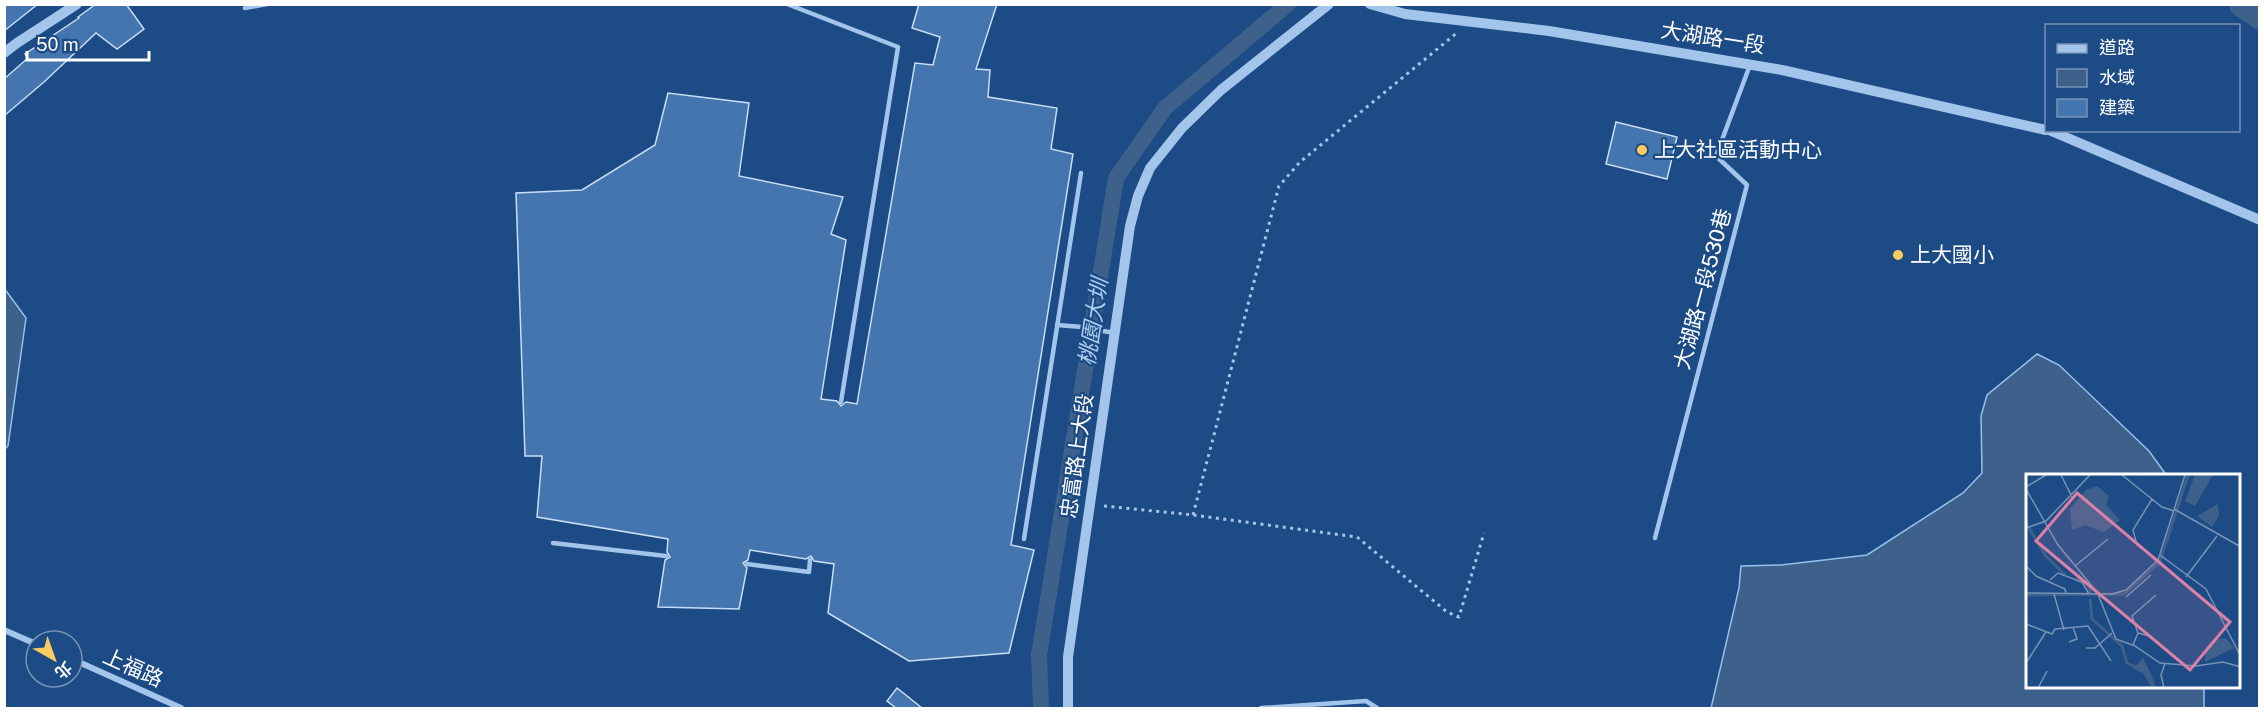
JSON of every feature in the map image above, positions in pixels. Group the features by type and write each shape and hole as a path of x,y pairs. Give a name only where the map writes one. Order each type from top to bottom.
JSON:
{"street":[{"path":"4,53 77,4"},
{"name":"忠富路上大段","path":"1068,708 1068,657 1112,333 1130,226 1138,196 1150,168 1182,129 1221,90 1329,4"},
{"name":"大湖路一段","path":"1370,4 1405,14 1549,31 1750,64 2045,129"},
{"name":"大湖路一段","path":"2053,132 2259,220"},
{"path":"4,630 24,639"},
{"name":"上福路","path":"84,664 181,708"}],"lane":[{"path":"244,8 267,4"},
{"path":"787,4 898,47 841,402"},
{"name":"大湖路一段530巷","path":"1655,538 1747,185 1716,156 1750,64"},
{"path":"1024,539 1081,173"},
{"path":"1057,326 1082,327 1112,333"},
{"path":"553,543 666,556"},
{"path":"747,564 809,572 810,560"},
{"path":"1261,708 1366,701 1377,708"}],"path":[{"path":"1192,515 1279,186 1300,162 1471,22"},
{"path":"1090,504 1357,537 1447,612 1459,617 1484,532"}],"water":[{"path":"4,288 26,318 8,446 5,449"},
{"path":"2037,354 2059,365 2149,451 2166,474 2026,474 2026,689 2204,689 2204,708 1711,708 1739,588 1741,566 1781,565 1867,555 1963,493 1982,473 1981,416 1987,395"}],"building":[{"path":"4,4 38,4 4,31"},
{"path":"96,4 126,4 144,29 117,49 96,33 4,116 4,79 28,58 25,54"},
{"path":"919,4 997,4 976,69 990,70 988,97 1057,108 1051,149 1073,154 1011,545 1034,550 1009,653 909,661 828,613 834,564 814,561 811,556 806,559 750,550 748,560 743,563 747,568 739,609 658,607 665,560 670,557 667,552 668,539 537,517 542,456 525,456 516,193 582,190 655,145 668,93 749,103 739,176 843,197 831,234 846,240 821,399 837,401 841,406 846,402 857,404 915,63 933,65 940,37 912,28"},
{"name":"上大社區活動中心","path":"1616,122 1677,137 1667,179 1606,164"},
{"path":"897,688 922,708 896,708 887,701"}],"waterway":[{"name":"桃園大圳","path":"1041,708 1039,655 1116,178 1165,108 1288,4"},
{"path":"2243,4 2260,15"}],"place":[{"name":"上大社區活動中心","path":"1642,150"},
{"name":"上大國小","path":"1898,255"}]}
